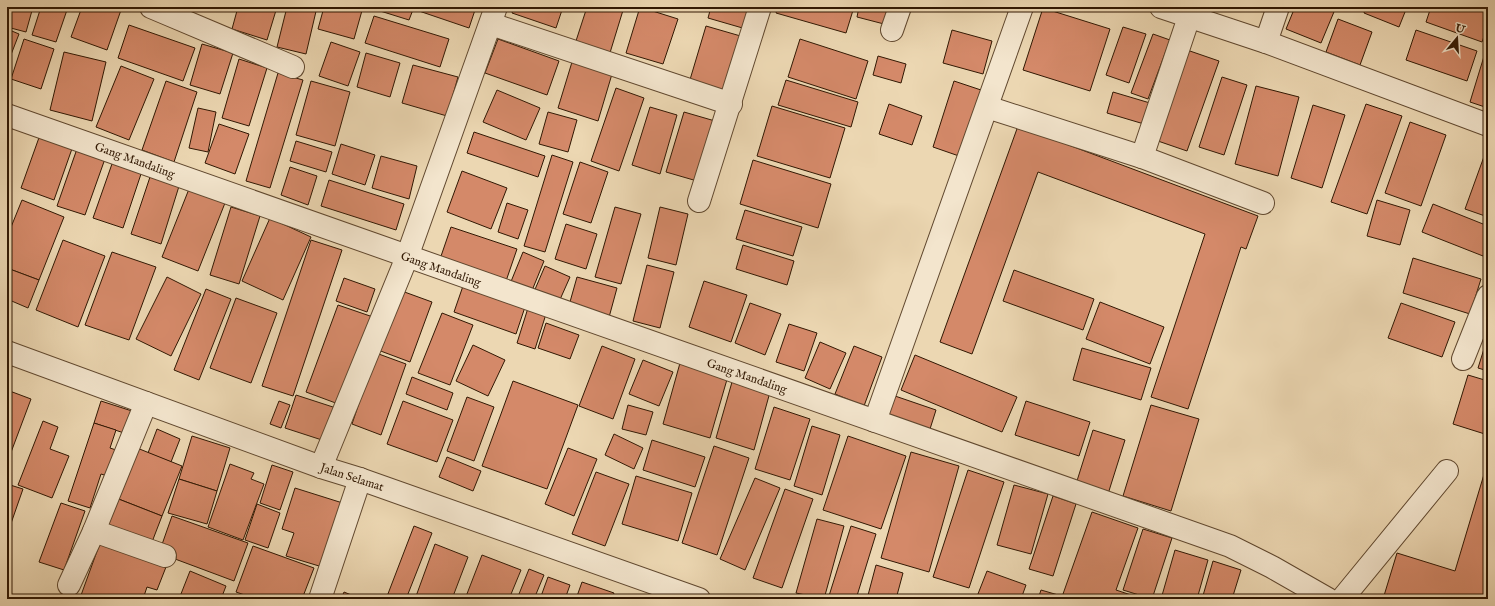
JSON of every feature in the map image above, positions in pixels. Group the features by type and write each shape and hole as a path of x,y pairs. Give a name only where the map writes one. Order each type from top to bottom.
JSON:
{"street":[{"path":"151,7 293,67"},
{"path":"699,201 731,104 760,7"},
{"path":"892,30 900,7"},
{"path":"875,421 1022,7"},
{"path":"1160,7 1266,42 1488,125"},
{"path":"1266,42 1278,7"},
{"path":"321,467 407,257 494,16 731,104"},
{"path":"1142,157 1190,17"},
{"path":"987,107 1142,157 1263,203"},
{"name":"Gang Mandaling","path":"7,115 1230,546 1272,567 1328,599"},
{"path":"1463,359 1488,296"},
{"name":"Jalan Selamat","path":"7,352 321,467 360,479 698,599"},
{"path":"69,585 94,531 146,403"},
{"path":"1342,599 1447,470"},
{"path":"320,599 360,479"},
{"path":"94,531 165,556"}],"building":[{"path":"7,7 33,7 26,32 7,27"},
{"path":"41,7 68,7 56,42 32,35"},
{"path":"82,7 113,7 121,10 107,50 71,37"},
{"path":"238,7 277,7 267,40 232,29"},
{"path":"287,7 317,7 306,54 277,47"},
{"path":"324,7 363,7 354,39 318,29"},
{"path":"377,7 414,7 409,20 377,10"},
{"path":"417,7 476,7 469,28 416,10"},
{"path":"514,7 563,7 556,28 512,13"},
{"path":"587,7 624,7 609,56 575,44"},
{"path":"640,7 678,19 663,64 626,53"},
{"path":"711,7 752,7 746,29 708,18"},
{"path":"778,7 854,7 846,33 776,13"},
{"path":"859,7 888,7 884,24 857,17"},
{"path":"1295,7 1336,7 1321,43 1286,29"},
{"path":"1366,7 1407,7 1399,27 1364,13"},
{"path":"1431,7 1488,7 1488,25 1482,42 1426,22"},
{"path":"1043,8 1110,29 1090,91 1023,70"},
{"path":"374,16 449,39 440,67 365,43"},
{"path":"1338,19 1372,32 1360,65 1326,52"},
{"path":"129,25 195,48 183,81 118,58"},
{"path":"706,26 744,37 727,94 689,83"},
{"path":"1123,27 1146,34 1129,83 1106,75"},
{"path":"7,29 19,34 7,65"},
{"path":"952,30 992,41 983,74 943,63"},
{"path":"1416,30 1477,51 1467,81 1406,60"},
{"path":"1153,34 1170,40 1148,99 1131,93"},
{"path":"24,39 54,49 41,89 11,79"},
{"path":"498,39 559,61 547,95 485,73"},
{"path":"800,39 868,61 856,99 788,77"},
{"path":"331,42 360,52 348,86 319,76"},
{"path":"202,44 233,53 220,94 190,85"},
{"path":"1187,50 1219,61 1187,151 1155,140"},
{"path":"64,52 106,62 92,121 50,110"},
{"path":"366,53 400,63 390,97 357,87"},
{"path":"1485,53 1488,54 1488,108 1470,102"},
{"path":"878,56 906,64 901,83 873,75"},
{"path":"239,59 267,68 249,126 222,118"},
{"path":"572,62 612,74 598,121 558,108"},
{"path":"413,65 458,77 447,116 402,103"},
{"path":"121,66 154,79 129,140 96,127"},
{"path":"278,73 303,80 270,188 246,181"},
{"path":"1222,77 1247,85 1224,155 1199,147"},
{"path":"786,80 858,102 851,127 778,105"},
{"path":"166,81 197,92 174,162 142,150"},
{"path":"311,81 350,92 335,146 296,135"},
{"path":"954,81 981,90 959,156 933,147"},
{"path":"1256,86 1299,97 1278,176 1235,164"},
{"path":"616,88 644,98 619,171 591,161"},
{"path":"497,90 540,108 526,140 483,122"},
{"path":"1113,92 1150,103 1144,124 1107,113"},
{"path":"889,104 922,116 912,145 879,134"},
{"path":"1366,104 1402,116 1367,214 1331,202"},
{"path":"1313,105 1345,115 1322,188 1291,178"},
{"path":"772,106 845,128 830,178 757,156"},
{"path":"650,107 677,115 660,174 632,165"},
{"path":"198,108 216,112 208,152 189,148"},
{"path":"548,112 577,120 568,152 539,144"},
{"path":"684,112 715,121 697,181 666,172"},
{"path":"1410,122 1446,135 1421,206 1385,193"},
{"path":"219,124 249,134 235,174 205,163"},
{"path":"1018,126 1258,216 1246,249 1241,247 1188,409 1151,397 1205,234 1038,172 972,354 940,342"},
{"path":"41,132 74,143 54,200 21,188"},
{"path":"474,132 545,156 538,177 467,153"},
{"path":"296,141 332,152 326,172 290,161"},
{"path":"341,144 375,155 365,185 332,174"},
{"path":"78,146 106,156 85,215 57,206"},
{"path":"1486,151 1488,152 1488,217 1465,209"},
{"path":"552,155 573,162 545,252 524,246"},
{"path":"381,156 417,166 409,199 372,188"},
{"path":"753,160 831,184 818,228 740,204"},
{"path":"113,161 142,171 123,228 93,218"},
{"path":"580,162 608,172 591,223 563,214"},
{"path":"290,167 317,176 308,205 281,195"},
{"path":"462,171 507,188 491,229 447,212"},
{"path":"151,174 180,183 161,244 131,234"},
{"path":"329,180 404,204 396,230 321,206"},
{"path":"189,189 225,203 198,271 162,257"},
{"path":"22,200 64,217 39,280 7,268 7,237"},
{"path":"1377,200 1410,210 1400,245 1367,236"},
{"path":"507,203 528,210 518,239 498,232"},
{"path":"1433,204 1488,226 1488,243 1483,256 1422,232"},
{"path":"231,207 260,216 239,284 210,275"},
{"path":"615,207 641,214 621,284 595,277"},
{"path":"660,207 688,214 676,265 648,258"},
{"path":"745,210 802,227 793,256 736,239"},
{"path":"270,218 311,237 283,300 242,281"},
{"path":"566,224 597,234 586,269 555,259"},
{"path":"451,227 517,249 505,284 439,262"},
{"path":"63,240 105,256 78,327 36,310"},
{"path":"311,240 342,250 293,396 262,386"},
{"path":"743,245 794,261 787,285 736,269"},
{"path":"112,252 156,267 129,340 85,325"},
{"path":"523,252 544,261 531,293 510,284"},
{"path":"1413,258 1481,279 1470,314 1403,293"},
{"path":"647,265 674,272 660,328 633,321"},
{"path":"545,266 570,277 558,304 533,294"},
{"path":"7,268 39,280 28,308 7,299"},
{"path":"1014,270 1094,299 1083,330 1003,301"},
{"path":"167,277 201,294 171,356 136,339"},
{"path":"577,277 617,288 608,321 568,309"},
{"path":"344,278 375,289 367,312 336,301"},
{"path":"704,281 747,295 731,342 689,327"},
{"path":"463,286 525,307 516,334 454,312"},
{"path":"206,289 231,299 199,380 174,370"},
{"path":"399,290 432,302 410,362 378,350"},
{"path":"236,298 277,313 251,383 210,368"},
{"path":"1100,302 1164,327 1150,364 1086,339"},
{"path":"750,303 781,314 765,355 735,343"},
{"path":"1401,303 1455,322 1442,357 1388,338"},
{"path":"338,305 373,317 341,405 306,392"},
{"path":"528,308 546,314 535,349 517,343"},
{"path":"442,313 473,325 450,385 418,373"},
{"path":"546,323 579,335 570,359 538,348"},
{"path":"789,324 817,333 804,371 776,362"},
{"path":"1488,336 1488,371 1478,368"},
{"path":"820,342 846,353 830,389 805,378"},
{"path":"473,345 505,360 488,396 456,381"},
{"path":"602,346 635,359 613,419 579,406"},
{"path":"854,346 882,357 864,406 835,394"},
{"path":"1082,348 1151,368 1141,400 1073,380"},
{"path":"376,353 406,364 381,435 352,424"},
{"path":"915,355 1017,397 1002,432 901,390"},
{"path":"643,360 673,372 659,406 629,394"},
{"path":"680,363 728,376 710,438 663,424"},
{"path":"1468,375 1488,381 1488,435 1453,424"},
{"path":"412,377 453,393 447,410 406,394"},
{"path":"513,381 578,405 547,489 482,466"},
{"path":"732,382 770,392 754,450 716,438"},
{"path":"7,390 31,399 7,463"},
{"path":"296,395 336,408 325,441 285,428"},
{"path":"895,396 936,410 930,429 888,416"},
{"path":"467,397 494,407 474,461 447,451"},
{"path":"101,401 135,412 127,434 94,423"},
{"path":"279,401 290,405 281,428 270,424"},
{"path":"403,401 453,420 437,462 387,444"},
{"path":"1026,401 1090,422 1079,456 1015,435"},
{"path":"628,405 653,412 646,435 622,429"},
{"path":"1151,405 1199,419 1171,511 1123,496"},
{"path":"774,407 810,419 790,480 755,469"},
{"path":"43,421 58,427 50,449 69,456 52,498 18,485"},
{"path":"94,423 116,430 110,448 122,452 114,478 101,474 90,508 68,501"},
{"path":"812,426 840,435 822,495 794,486"},
{"path":"157,429 180,439 171,462 148,453"},
{"path":"1093,430 1125,440 1108,494 1076,484"},
{"path":"614,434 643,448 634,469 605,455"},
{"path":"192,436 230,448 217,491 179,479"},
{"path":"848,436 906,456 881,529 823,510"},
{"path":"652,440 705,457 695,487 643,470"},
{"path":"714,446 749,458 717,555 682,543"},
{"path":"137,448 182,466 162,516 116,498"},
{"path":"568,448 597,459 574,516 545,504"},
{"path":"911,452 959,466 929,572 881,558"},
{"path":"447,457 481,471 473,491 439,477"},
{"path":"1488,461 1488,599 1383,599 1397,553 1455,571"},
{"path":"230,464 254,473 251,479 264,484 243,540 208,527"},
{"path":"272,465 293,472 280,510 260,503"},
{"path":"968,470 1004,482 969,588 933,577"},
{"path":"596,472 629,484 605,546 572,534"},
{"path":"636,476 692,493 678,541 622,524"},
{"path":"755,478 780,488 745,570 720,559"},
{"path":"179,479 217,491 207,524 168,513"},
{"path":"7,484 23,489 8,532 7,532"},
{"path":"1014,485 1048,494 1031,554 997,545"},
{"path":"295,488 349,505 329,569 286,556 294,533 282,529"},
{"path":"785,489 813,499 782,588 753,578"},
{"path":"1053,496 1076,504 1053,576 1029,569"},
{"path":"116,498 162,516 152,542 106,524"},
{"path":"61,503 85,511 64,570 39,562"},
{"path":"257,504 280,513 268,548 245,540"},
{"path":"1092,512 1138,528 1116,590 1131,595 1129,599 1076,599 1063,594"},
{"path":"172,516 248,543 234,581 159,553"},
{"path":"817,519 844,526 824,599 796,593"},
{"path":"414,526 432,533 406,599 386,599"},
{"path":"851,526 876,534 856,599 828,599"},
{"path":"1143,529 1172,538 1152,599 1123,590"},
{"path":"100,543 166,567 157,590 147,587 143,599 80,598"},
{"path":"435,544 468,557 452,599 415,599"},
{"path":"253,546 314,568 302,599 256,599 236,592"},
{"path":"1175,550 1208,560 1197,599 1161,599"},
{"path":"482,555 521,570 509,599 465,599"},
{"path":"1213,561 1241,570 1232,599 1202,599"},
{"path":"876,565 903,573 896,599 867,599"},
{"path":"529,569 544,575 534,599 517,599"},
{"path":"190,571 226,586 221,599 179,599"},
{"path":"987,571 1026,585 1021,599 976,599"},
{"path":"548,577 570,585 565,599 540,599"},
{"path":"582,582 614,593 612,599 576,599"},
{"path":"1041,590 1072,599 1038,599"},
{"path":"344,592 361,599 341,599"}]}
